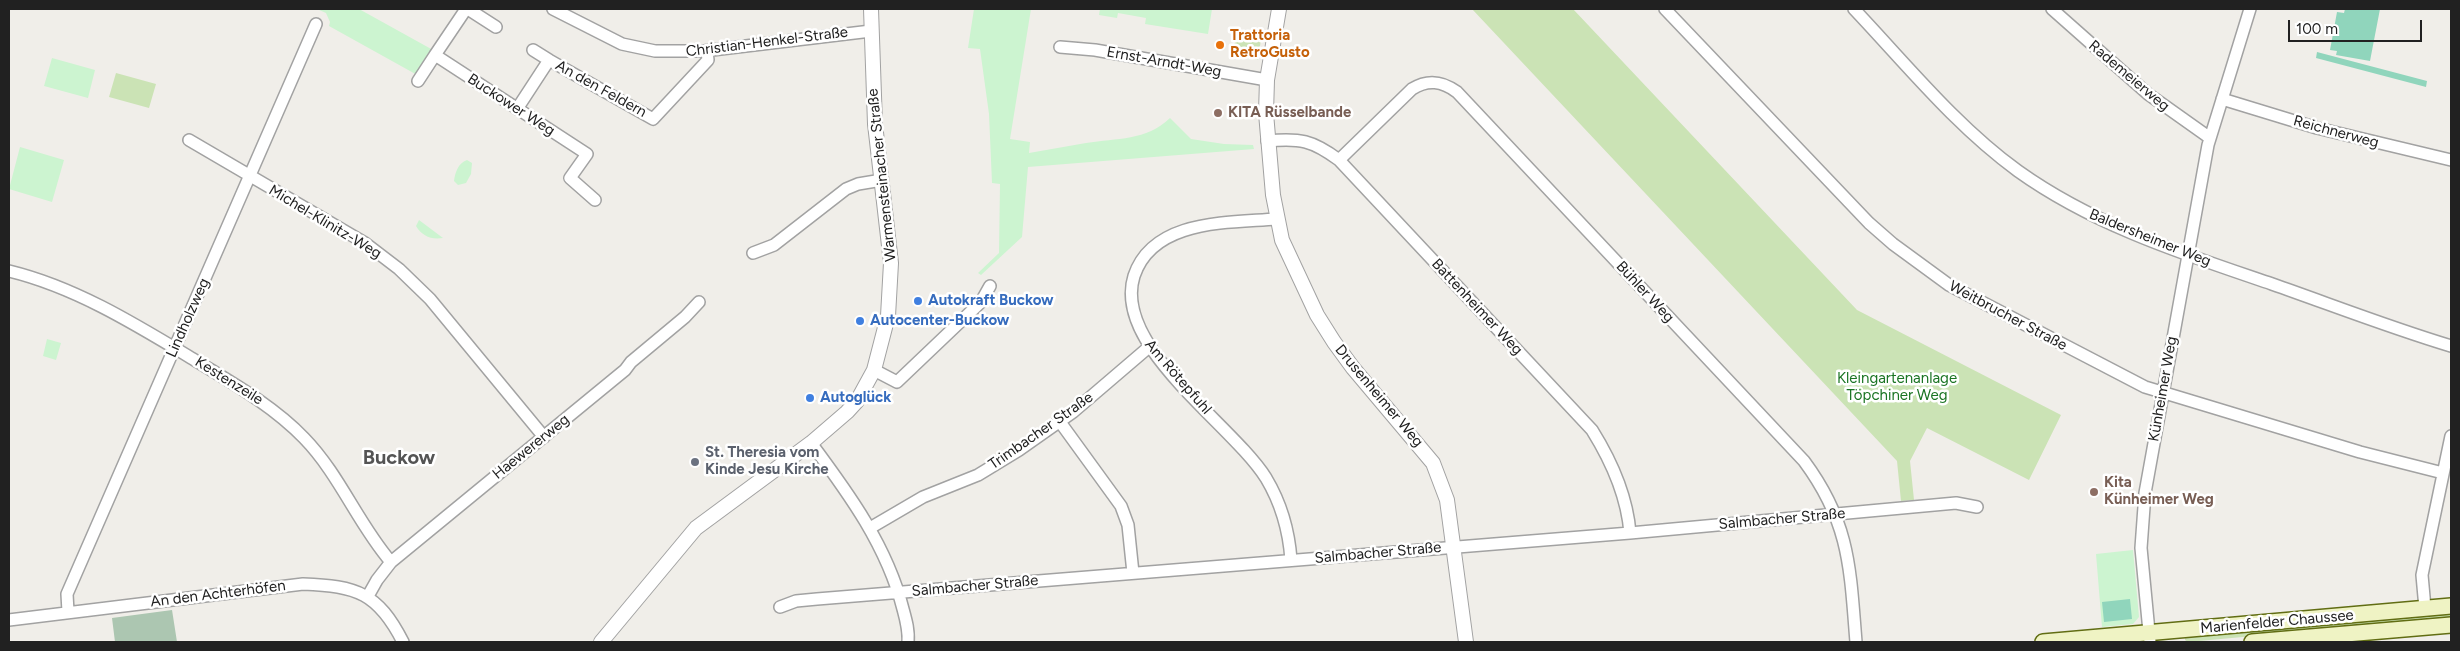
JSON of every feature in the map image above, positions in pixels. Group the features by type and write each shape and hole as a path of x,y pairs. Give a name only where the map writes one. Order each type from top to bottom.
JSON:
{"main road":[{"name":"Marienfelder Chaussee","path":"2043,642 2149,638 2451,606"},
{"name":"Marienfelder Chaussee","path":"2252,642 2451,624"}],"street":[{"path":"418,81 467,9 496,27"},
{"name":"Christian-Henkel-Straße","path":"553,9 604,36 630,47 655,51 707,51 871,31"},
{"name":"Warmensteinacher Straße","path":"601,642 696,528 811,443 857,400 874,370 884,339 891,294 890,236 875,124 871,9"},
{"name":"Drusenheimer Weg","path":"1279,9 1267,80 1267,141 1276,219 1289,257 1321,322 1353,368 1433,463 1446,500 1466,642"},
{"name":"Weitbrucher Straße","path":"1665,9 1847,201 1893,244 1949,285 1980,303 2162,394 2360,452 2443,473"},
{"name":"Baldersheimer Weg","path":"1854,9 1949,111 1978,139 2018,171 2085,213 2129,234 2451,346"},
{"name":"Rademeierweg","path":"2052,9 2148,94 2203,136 2210,138"},
{"name":"Künheimer Weg","path":"2149,638 2141,548 2145,493 2187,255 2210,138 2250,9"},
{"name":"Lindholzweg","path":"68,612 67,594 316,24"},
{"name":"Ernst-Arndt-Weg","path":"1060,47 1095,50 1267,80"},
{"name":"An den Feldern","path":"534,50 653,119 708,60 707,51"},
{"name":"Buckower Weg","path":"435,55 517,109 589,151 570,178 595,200"},
{"name":"An den Feldern","path":"517,109 549,60"},
{"name":"Bühler Weg","path":"1339,160 1412,90 1422,83 1432,82 1450,87 1804,461 1822,484 1836,514 1849,563 1856,642"},
{"name":"Reichnerweg","path":"2222,99 2317,128 2451,160"},
{"name":"Battenheimer Weg","path":"1267,141 1297,139 1311,142 1339,160 1592,430 1612,463 1619,481 1626,504 1630,533"},
{"name":"Michel-Klinitz-Weg","path":"188,140 365,244 400,269 430,299 544,437"},
{"path":"753,253 774,245 846,189 858,184 882,180"},
{"name":"Am Rötepfuhl","path":"1276,219 1197,227 1172,236 1148,252 1136,272 1131,296 1136,320 1149,347 1250,456 1266,478 1286,525 1292,560"},
{"name":"Kestenzeile","path":"9,271 74,293 175,348 273,409 304,438 342,488 391,562"},
{"path":"874,370 898,382 981,302 990,286"},
{"name":"Haewererweg","path":"368,596 377,580 391,562 625,370 631,362 685,317 699,302"},
{"name":"Trimbacher Straße","path":"870,528 923,497 985,471 1060,422 1149,347"},
{"path":"1060,422 1121,506 1128,525 1133,573"},
{"path":"2425,608 2422,575 2451,436"},
{"path":"811,443 845,489 870,528 899,592 908,630 908,642"},
{"name":"Salmbacher Straße","path":"780,607 796,601 1630,533 1956,503 1977,507"},
{"name":"An den Achterhöfen","path":"9,620 303,584 336,586 368,596 390,617 403,642"}],"green space":[{"path":"317,9 359,9 433,50 419,76 329,26 330,22 326,13"},
{"path":"974,9 1031,9 1010,139 1030,142 1029,153 1141,135 1151,131 1170,118 1191,139 1224,144 1253,145 1254,149 1028,167 1022,237 981,275 978,273 999,253 1000,184 992,183 989,114 980,49 968,48"},
{"path":"1100,9 1212,9 1208,34 1145,24 1146,18 1118,13 1117,18 1099,15"},
{"name":"Kleingartenanlage Töpchiner Weg","path":"1472,9 1573,9 1857,310 2061,415 2029,480 1927,428 1910,461 1914,500 1901,501 1897,461"},
{"path":"2345,9 2380,9 2370,61 2336,55 2337,51 2330,50 2337,12 2344,13"},
{"path":"1236,34 1261,39 1258,60 1233,55"},
{"path":"2317,52 2427,81 2426,87 2316,58"},
{"path":"52,58 95,70 88,98 44,86"},
{"path":"116,73 156,84 149,108 109,97"},
{"path":"20,147 64,160 52,202 9,189"},
{"path":"467,160 472,163 471,174 466,183 458,185 454,181 456,172 461,163"},
{"path":"419,220 443,238 431,238 424,235 416,226"},
{"path":"47,339 61,343 56,360 43,356"},
{"path":"2133,550 2139,617 2133,624 2102,627 2096,554"},
{"path":"2130,599 2132,619 2104,622 2102,602"},
{"path":"172,610 177,642 115,642 112,618"},
{"path":"2451,610 2451,618 2188,642 2185,640 2185,636"}],"place":[{"name":"Trattoria RetroGusto","path":"1220,45"},
{"name":"KITA Rüsselbande","path":"1218,113"},
{"name":"Autokraft Buckow","path":"918,301"},
{"name":"Autocenter-Buckow","path":"860,321"},
{"name":"Autoglück","path":"810,398"},
{"name":"St. Theresia vom Kinde Jesu Kirche","path":"695,462"},
{"name":"Kita Künheimer Weg","path":"2094,492"}],"district":[{"name":"Buckow","path":"399,458"}]}
